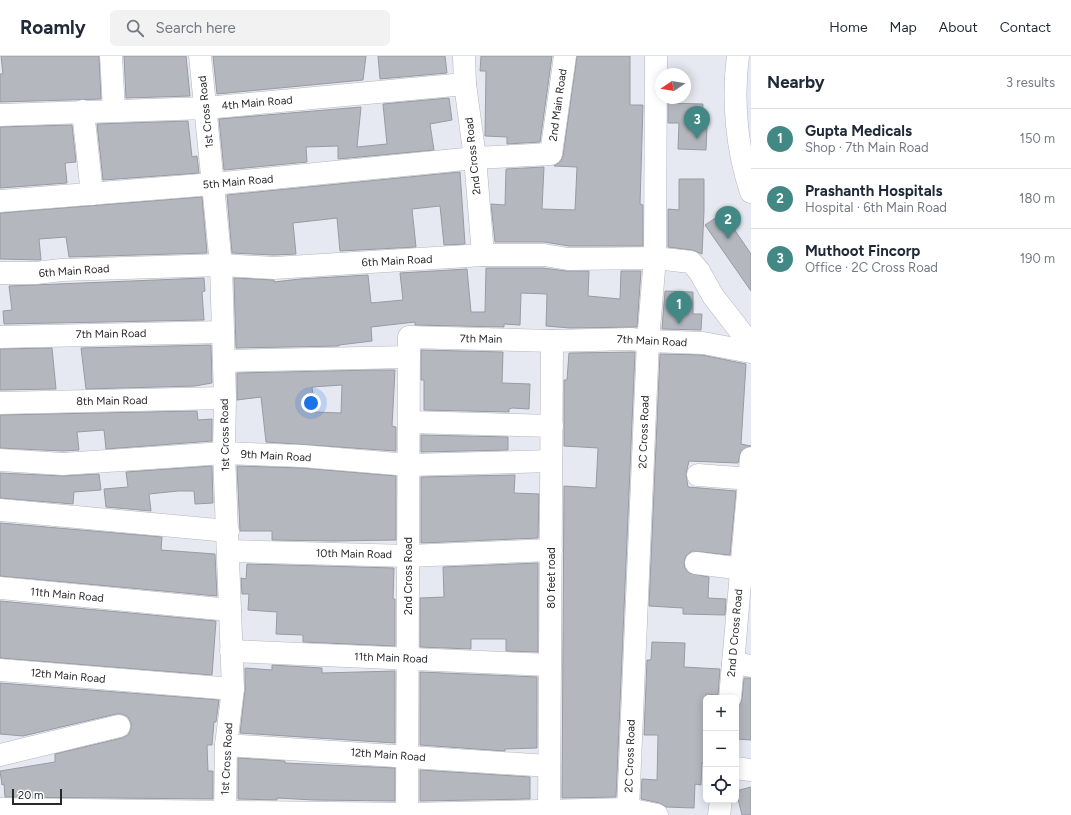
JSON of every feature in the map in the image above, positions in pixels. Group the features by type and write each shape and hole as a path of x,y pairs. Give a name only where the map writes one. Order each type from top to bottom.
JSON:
{"street":[{"path":"111,56 114,110"},
{"name":"1st Cross Road","path":"200,56 221,264 225,398 224,454 229,541 233,689 226,745 225,814"},
{"name":"2nd Cross Road","path":"464,56 465,84 475,158 483,255"},
{"name":"2nd Main Road","path":"552,154 565,56"},
{"name":"2C Cross Road","path":"628,809 648,341 654,258 656,56"},
{"path":"738,56 736,111 751,192"},
{"name":"4th Main Road","path":"0,115 206,108 465,84"},
{"path":"751,90 751,115"},
{"path":"83,111 92,194"},
{"name":"5th Main Road","path":"0,201 213,184 475,158 552,154"},
{"name":"6th Main Road","path":"0,273 36,273 62,270 221,264 274,268 483,255 544,255 568,259 654,258 691,262 700,271 713,296 751,345"},
{"name":"7th Main Road","path":"0,337 223,332"},
{"name":"7th Main Road","path":"552,341 631,339 703,344 751,352"},
{"name":"7th Main","path":"409,347 552,341"},
{"name":"80 feet road","path":"549,813 552,341"},
{"path":"224,361 409,347"},
{"name":"2nd Cross Road","path":"407,815 409,347"},
{"name":"8th Main Road","path":"0,403 225,398"},
{"path":"409,422 552,426"},
{"name":"9th Main Road","path":"0,460 63,464 224,454 302,456 409,465 551,461"},
{"path":"698,475 750,472"},
{"name":"2nd D Cross Road","path":"731,695 742,664 750,472"},
{"name":"10th Main Road","path":"0,510 229,541 408,556 551,550"},
{"path":"696,563 746,569"},
{"name":"11th Main Road","path":"0,588 230,610"},
{"name":"11th Main Road","path":"232,651 550,665"},
{"name":"12th Main Road","path":"0,670 233,689"},
{"path":"0,755 119,726"},
{"name":"12th Main Road","path":"226,745 549,766"},
{"path":"739,768 751,770"},
{"path":"719,815 720,803"},
{"path":"0,809 225,814 407,815 549,813 628,809 657,815"}],"building":[{"path":"1,56 99,56 101,99 0,102 0,74 3,74"},
{"path":"124,56 186,56 190,96 126,98"},
{"path":"213,56 366,56 363,80 217,94"},
{"path":"378,56 445,56 447,73 380,79"},
{"path":"481,56 552,56 540,142 507,144 507,137 485,136 486,71 480,71"},
{"path":"577,56 630,56 630,105 643,105 640,204 643,205 643,246 569,246 544,242 495,242 491,204 505,205 506,169 544,167 542,209 575,210 577,167 554,166 561,161 563,156"},
{"path":"449,98 452,120 430,124 434,150 338,159 338,146 306,147 307,162 224,170 219,119 361,107 357,147 387,144 383,104"},
{"path":"668,104 703,104 702,126 707,126 706,150 678,149 679,123 668,123"},
{"path":"188,121 192,157 197,156 199,173 103,180 97,124"},
{"path":"72,125 76,162 65,163 67,183 0,188 0,127"},
{"path":"460,172 465,244 444,245 440,206 412,209 416,247 340,251 337,218 293,223 296,254 274,255 232,253 227,195"},
{"path":"679,179 704,179 702,254 692,250 668,247 668,209 679,210"},
{"path":"202,197 207,253 69,257 66,237 39,239 41,260 0,259 0,213"},
{"path":"723,213 751,254 751,291 705,225"},
{"path":"486,268 543,268 566,271 589,271 588,296 620,299 621,271 641,271 637,327 570,328 546,326 547,294 521,293 520,325 504,324 504,327 415,325 415,322 371,327 372,341 339,346 236,348 234,278 274,280 274,282 368,275 371,303 403,300 400,273 467,269 471,312 485,312"},
{"path":"204,278 205,291 202,292 204,320 4,324 3,311 12,310 9,286"},
{"path":"665,291 693,292 693,314 702,314 701,330 662,329"},
{"path":"211,345 212,383 195,386 86,389 81,348"},
{"path":"52,348 56,389 0,390 0,349"},
{"path":"421,350 503,352 502,383 530,384 529,409 512,408 509,409 509,412 424,410 424,380 421,380"},
{"path":"635,352 616,797 562,798 564,486 596,488 598,448 564,446 564,380 567,380 569,353"},
{"path":"660,354 702,355 746,364 741,444 751,446 741,451 738,463 689,461 686,474 688,487 736,491 730,555 692,551 686,556 684,562 685,568 689,573 709,577 708,598 726,599 725,615 683,614 683,608 649,606"},
{"path":"395,370 392,426 396,427 396,451 266,442 261,397 237,400 237,373","holes":["342,385 341,413 315,412 312,387"]},
{"path":"197,411 198,420 212,419 212,441 106,449 104,430 77,432 79,450 63,451 0,448 0,415"},
{"path":"421,435 508,437 508,450 421,452"},
{"path":"212,466 213,503 195,504 194,491 178,491 149,494 151,511 106,507 104,489 128,487 126,472"},
{"path":"237,466 301,468 396,476 396,540 272,540 272,531 240,531"},
{"path":"0,473 62,476 99,474 101,490 74,492 73,504 0,498"},
{"path":"515,475 514,493 539,494 538,538 421,543 421,477"},
{"path":"0,523 162,537 161,550 215,554 217,596 0,576"},
{"path":"538,563 538,652 506,651 506,639 471,639 471,649 420,647 420,598 444,597 443,567"},
{"path":"247,564 394,568 393,599 395,599 395,646 303,642 303,635 276,634 277,612 248,610 249,594 242,594 241,578 246,579"},
{"path":"0,601 216,621 212,675 0,658"},
{"path":"652,642 685,643 684,667 720,669 718,695 703,695 703,763 701,785 695,784 694,808 666,807 660,803 641,799 642,779 657,780 658,735 644,735 647,660 651,660"},
{"path":"272,665 322,668 322,673 395,671 395,743 240,733 245,690 245,668 272,670"},
{"path":"420,672 537,677 537,748 505,749 505,751 420,745"},
{"path":"744,678 751,678 751,740 739,739 739,706 742,699"},
{"path":"0,683 219,700 216,722 214,722 212,745 207,745 208,771 213,771 213,799 5,797 4,784 2,785 0,771 55,762 55,754 122,738 128,735 131,729 131,723 128,717 122,714 116,714 23,736 0,734"},
{"path":"238,758 285,761 285,763 395,768 395,801 277,798 277,800 238,799"},
{"path":"420,770 530,777 530,799 420,801"},
{"path":"751,787 751,815 742,815 739,803 739,790"}],"place":[{"name":"Muthoot Fincorp","path":"697,139"},
{"name":"Prashanth Hospitals","path":"728,239"},
{"name":"Gupta Medicals","path":"679,324"}]}
